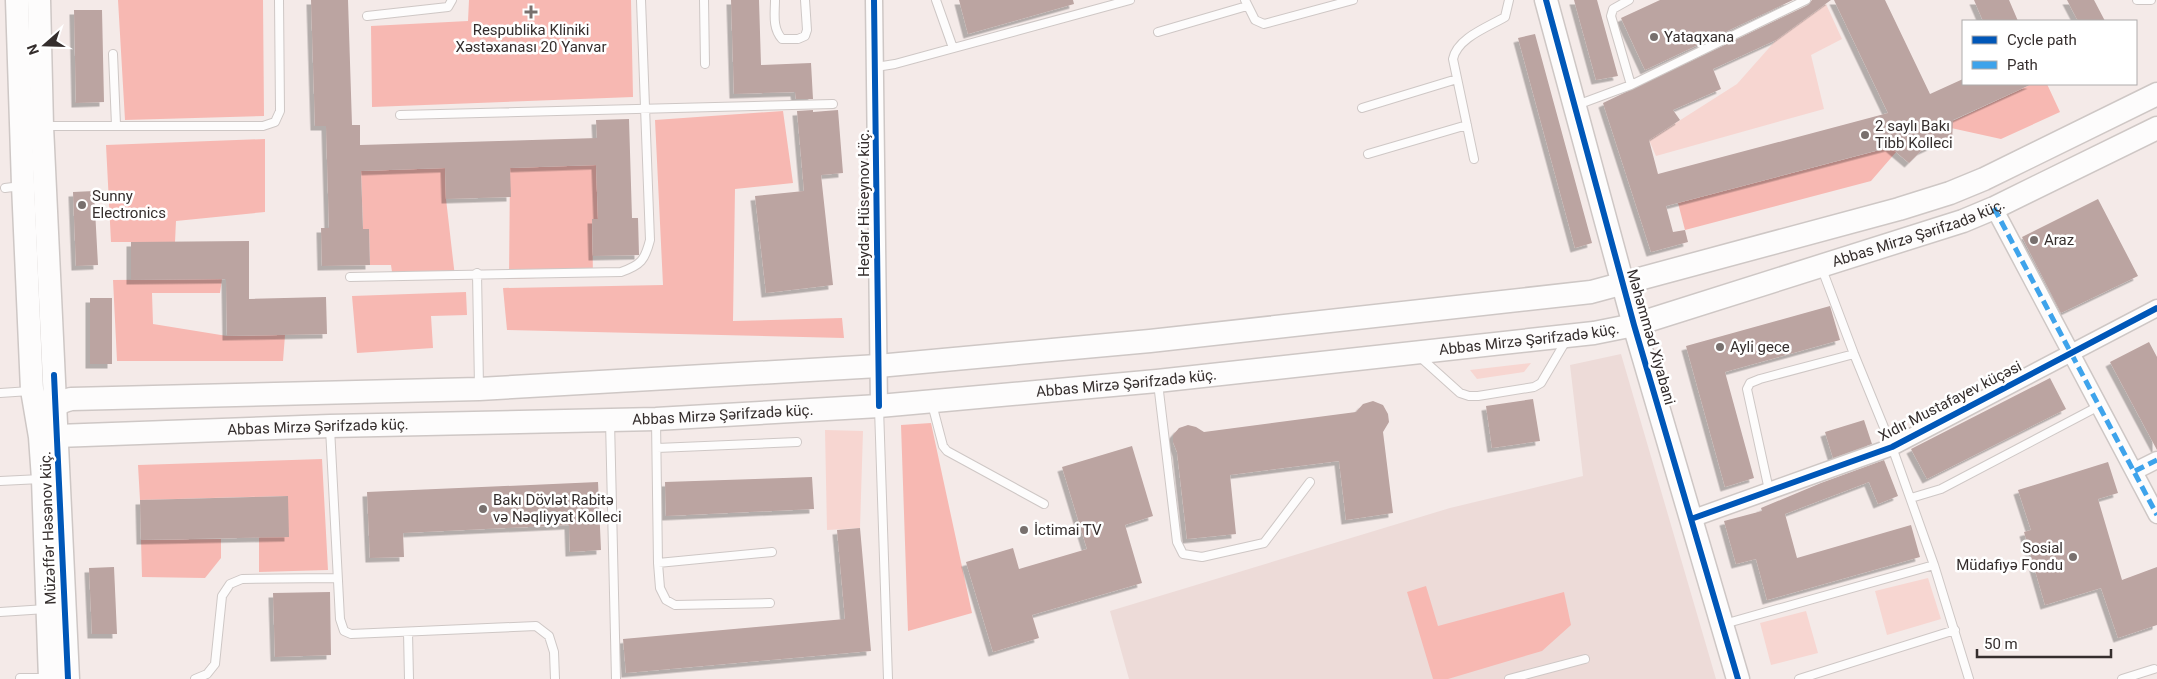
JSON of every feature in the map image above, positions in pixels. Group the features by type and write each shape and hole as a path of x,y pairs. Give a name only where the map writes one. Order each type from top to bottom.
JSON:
{"main road":[{"name":"Müzəffər Həsənov küç.","path":"17,0 14,187 32,390 53,419 43,479 48,609 56,679"},
{"name":"Müzəffər Həsənov küç.","path":"39,0 42,126 54,375 56,679"},
{"name":"Məhəmməd Xiyabani","path":"1546,0 1634,325 1738,679"},
{"name":"Abbas Mirzə Şərifzadə küç.","path":"53,419 480,389 878,366 1150,341 1591,292 1623,285 1899,209 1950,193 1984,179 2157,94"},
{"name":"Abbas Mirzə Şərifzadə küç.","path":"53,419 330,426 656,419 879,406 1157,382 1568,336 1634,325 1963,221 1994,208 2157,128"}],"street":[{"name":"Heydər Hüseynov küç.","path":"874,0 879,406"},
{"path":"1994,208 2157,515"},
{"name":"Xıdır Mustafayev küçəsi","path":"1691,519 1892,447 2157,308"},
{"path":"2135,472 2157,460"}],"lane":[{"path":"42,126 263,126 275,122 280,111 279,0"},
{"path":"367,16 448,7 452,0"},
{"path":"350,277 477,273 621,272 633,268 645,258 650,240 641,0"},
{"path":"704,0 705,64"},
{"path":"775,0 775,28 777,34 782,39 798,39 805,36 807,30 805,0"},
{"path":"936,0 953,48"},
{"path":"876,68 1130,0"},
{"path":"1158,32 1246,3 1255,20 1264,24 1353,0"},
{"path":"1474,159 1453,59 1454,50 1464,41 1506,17 1509,0"},
{"path":"1629,0 1613,9 1611,16 1631,85"},
{"path":"1575,106 1631,85 1806,0"},
{"path":"2136,0 2151,0"},
{"path":"113,54 116,126"},
{"path":"1362,108 1457,79"},
{"path":"400,115 833,104"},
{"path":"1368,154 1467,125"},
{"path":"1822,267 1911,498 1955,630 1969,679"},
{"path":"477,273 480,389"},
{"path":"1414,352 1460,393 1478,396 1534,387 1541,383 1568,336"},
{"path":"1769,490 1747,389 1750,383 1854,354"},
{"path":"1157,382 1177,542 1183,554 1202,557 1264,543 1310,482"},
{"path":"0,393 32,390"},
{"path":"931,402 943,446 947,451 1044,504"},
{"path":"879,406 888,679"},
{"path":"1911,498 1940,489 2099,406"},
{"path":"610,419 616,679"},
{"path":"656,419 658,563 660,588 666,600 675,605 770,603"},
{"path":"330,426 336,578 340,619 344,631 351,634 536,626 549,636 554,652 555,679"},
{"path":"657,448 797,442"},
{"path":"0,481 43,479"},
{"path":"658,563 772,552"},
{"path":"1722,625 1934,565"},
{"path":"195,679 208,674 215,664 222,596 230,584 242,579 336,578"},
{"path":"0,612 48,609"},
{"path":"1799,679 1955,630"},
{"path":"408,632 408,679"},
{"path":"1509,679 1585,659"},
{"path":"2122,679 2154,669"},
{"path":"20,678 56,679"}],"shaded area":[{"path":"118,0 263,0 264,116 125,120"},
{"path":"469,0 631,0 633,97 372,107 371,26 468,21"},
{"path":"1826,4 1842,39 1811,55 1824,109 1656,156 1649,140 1737,84 1776,40"},
{"path":"2030,85 2047,85 2060,112 2001,139 1942,126"},
{"path":"783,111 793,183 735,189 733,321 842,318 844,338 507,330 503,288 663,285 655,120"},
{"path":"265,139 265,212 176,221 175,242 111,242 106,145"},
{"path":"1903,144 1871,181 1685,230 1678,203"},
{"path":"596,165 598,219 592,220 593,276 509,279 510,168"},
{"path":"445,168 446,199 455,277 393,279 391,265 370,265 369,229 363,229 361,171"},
{"path":"222,279 220,293 152,293 153,324 227,336 285,335 283,361 117,361 113,280"},
{"path":"466,292 467,315 431,316 433,348 357,353 352,296"},
{"path":"1621,354 1716,679 1129,679 1110,611 1450,508 1583,476 1570,365"},
{"path":"1531,363 1524,372 1477,379 1470,370"},
{"path":"931,423 972,613 908,631 901,425"},
{"path":"825,430 863,431 860,528 827,530"},
{"path":"322,459 328,570 259,572 259,538 287,496 140,500 138,465"},
{"path":"221,539 221,558 205,578 142,577 141,540"},
{"path":"1928,578 1941,619 1887,635 1875,591"},
{"path":"1426,586 1438,626 1564,592 1571,625 1542,651 1448,679 1433,679 1407,592"},
{"path":"1806,611 1818,653 1771,665 1760,623"}],"building":[{"path":"311,0 348,0 352,125 360,125 360,145 597,138 596,120 629,119 632,218 638,218 639,255 593,256 592,219 598,219 596,165 510,168 511,197 446,199 445,168 361,171 363,229 369,229 370,265 322,266 321,228 329,228 326,126 315,126"},
{"path":"731,0 759,0 761,65 811,63 813,99 796,99 795,92 734,94"},
{"path":"959,0 1073,0 1074,4 968,34"},
{"path":"1574,0 1597,0 1618,76 1596,80"},
{"name":"Yataqxana","path":"1660,0 1793,0 1645,70 1621,18"},
{"path":"1812,0 1831,0 1776,40 1713,69 1721,89 1673,110 1680,120 1649,140 1658,174 1888,113 1834,0 1885,0 1930,94 1962,79 1962,85 2030,85 1953,120 1952,143 1936,144 1921,151 1909,163 1890,147 1666,206 1673,232 1685,230 1688,242 1651,252 1603,103 1808,5"},
{"path":"1974,0 2009,0 2018,20 1983,20"},
{"path":"2067,0 2094,0 2104,20 2077,20"},
{"path":"74,10 102,10 104,102 76,103"},
{"path":"1535,34 1592,243 1575,248 1518,38"},
{"path":"813,110 813,112 838,110 843,173 821,175 833,285 766,293 755,196 804,191 797,111"},
{"path":"94,191 98,265 76,266 73,192"},
{"path":"2098,199 2138,276 2061,313 2022,237"},
{"path":"249,241 249,299 326,297 327,334 227,336 226,279 131,280 131,242"},
{"path":"90,298 112,298 112,364 90,364"},
{"path":"1830,306 1840,340 1725,372 1754,478 1725,487 1686,346"},
{"path":"2149,342 2157,357 2157,450 2110,362"},
{"path":"2050,378 2066,409 1927,479 1911,449"},
{"path":"1533,399 1540,441 1492,448 1486,406"},
{"path":"1373,401 1383,405 1388,414 1389,422 1383,432 1393,513 1346,520 1339,461 1230,475 1236,534 1187,539 1177,452 1173,442 1173,435 1179,428 1188,425 1204,432 1356,412 1363,404"},
{"path":"1864,420 1872,444 1833,458 1825,432"},
{"path":"1132,446 1153,516 1125,525 1142,583 1032,615 1039,638 993,652 966,562 1013,548 1019,569 1087,549 1062,467"},
{"path":"1884,460 1898,496 1878,504 1869,482 1785,514 1797,558 1911,525 1920,557 1767,600 1756,559 1736,564 1724,521 1762,511 1761,508"},
{"path":"2108,462 2118,493 2098,499 2122,580 2157,567 2157,625 2118,638 2101,588 2045,605 2024,532 2031,530 2018,490"},
{"path":"812,477 814,509 666,516 665,482"},
{"name":"Bakı Dövlət Rabitə və Nəqliyyat Kolleci","path":"598,482 601,550 570,552 569,525 403,533 404,557 370,558 367,492"},
{"path":"288,496 289,537 141,540 140,500"},
{"path":"860,528 871,651 626,673 623,639 845,619 837,530"},
{"path":"114,567 117,634 92,634 89,568"},
{"path":"330,592 331,655 275,657 273,593"}],"marked path":[{"path":"1994,208 2157,515"},
{"path":"2135,471 2157,460"}],"cycle path":[{"path":"874,0 879,406"},
{"path":"1546,0 1634,325 1738,679"},
{"path":"1691,519 1892,447 2157,308"},
{"path":"54,375 68,679"}],"place":[{"name":"Respublika Kliniki Xəstəxanası 20 Yanvar","path":"531,12"},
{"name":"Yataqxana","path":"1654,37"},
{"name":"2 saylı Bakı Tibb Kolleci","path":"1865,135"},
{"name":"Sunny Electronics","path":"82,205"},
{"name":"Araz","path":"2034,240"},
{"name":"Ayli gece","path":"1720,347"},
{"name":"Bakı Dövlət Rabitə və Nəqliyyat Kolleci","path":"483,509"},
{"name":"İctimai TV","path":"1024,530"},
{"name":"Sosial Müdafiyə Fondu","path":"2073,557"}]}
